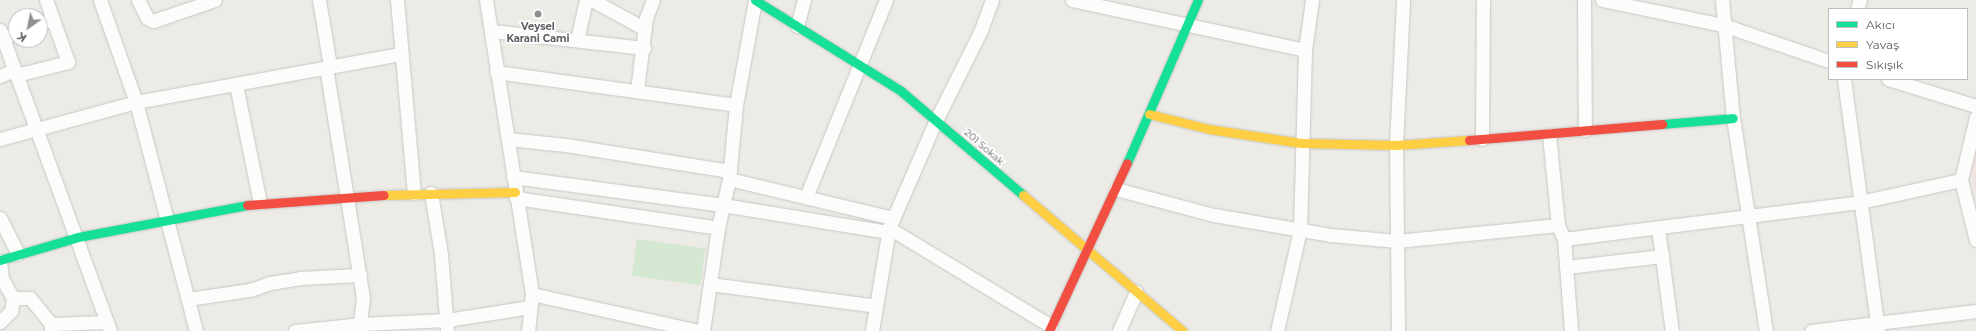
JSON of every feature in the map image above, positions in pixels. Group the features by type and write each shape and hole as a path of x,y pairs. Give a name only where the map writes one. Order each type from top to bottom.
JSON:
{"street":[{"path":"100,0 136,102 168,219 196,331"},
{"path":"138,0 147,18 153,21 210,1"},
{"path":"318,0 363,298 360,327"},
{"path":"397,0 414,193"},
{"path":"486,0 492,31 496,72 508,139 531,300 528,331"},
{"path":"577,40 586,0"},
{"path":"592,0 645,29"},
{"path":"637,90 644,48 646,18 653,0"},
{"path":"703,331 718,228 729,175 736,105 755,0"},
{"name":"201 Sokak","path":"755,0 901,91 1085,250 1183,331"},
{"path":"797,26 804,0"},
{"path":"806,197 861,66 886,0"},
{"path":"872,331 890,226 936,120 981,30 992,0"},
{"path":"1072,0 1305,50"},
{"path":"508,139 566,145 729,175 806,197 890,226 1050,329 1085,250 1116,188 1148,114 1156,91 1188,25 1198,0"},
{"path":"1277,331 1300,230 1301,143 1305,50 1312,0"},
{"path":"1398,331 1396,145 1403,0"},
{"path":"1482,139 1483,0"},
{"path":"1584,0 1585,130"},
{"path":"1602,0 1723,25 1828,61"},
{"path":"1722,0 1723,25 1733,118 1766,331"},
{"path":"0,76 68,62 48,25"},
{"path":"492,31 644,48"},
{"path":"1,34 78,237 109,326 51,328 30,298 13,298"},
{"path":"0,139 35,127 136,102 236,85 328,66 401,54"},
{"path":"496,72 637,90 736,105"},
{"path":"1844,80 1878,327"},
{"path":"1891,80 1976,106"},
{"path":"236,85 260,203"},
{"path":"1148,114 1209,129 1301,143 1396,145 1549,136 1585,130 1733,118"},
{"path":"1976,117 1961,180 1976,240"},
{"path":"1549,136 1558,225 1564,239 1571,331"},
{"path":"513,177 890,226"},
{"path":"1564,239 1860,202 1961,180"},
{"path":"1116,188 1214,215 1300,230 1397,241 1558,225"},
{"path":"0,322 11,311 13,298 2,279 0,260 78,237 260,203 414,193 516,195 718,228"},
{"path":"431,193 441,254 447,326"},
{"path":"0,218 18,254"},
{"path":"1658,228 1672,331"},
{"path":"1566,267 1662,256"},
{"path":"188,299 250,290 270,283 300,278 360,275"},
{"path":"710,284 876,306"},
{"path":"1119,331 1136,292"},
{"path":"295,331 360,327 447,326 531,300 699,331"},
{"path":"1810,331 1878,327 1976,312"}],"shaded area":[{"path":"1976,145 1976,195 1970,164"}],"green space":[{"path":"637,239 705,249 700,285 632,276"}],"traffic: fast":[{"path":"755,0 901,91 1023,195"},
{"path":"1127,163 1198,0"},
{"path":"1662,124 1733,118"},
{"path":"0,260 78,237 247,205"}],"traffic: slow":[{"path":"1149,114 1209,129 1301,143 1396,145 1469,140"},
{"path":"384,195 515,192"},
{"path":"1023,195 1183,331"}],"traffic: jam":[{"path":"1469,140 1662,124"},
{"path":"1049,331 1127,163"},
{"path":"247,205 384,195"}],"place":[{"name":"Veysel Karani Cami","path":"538,14"}]}
